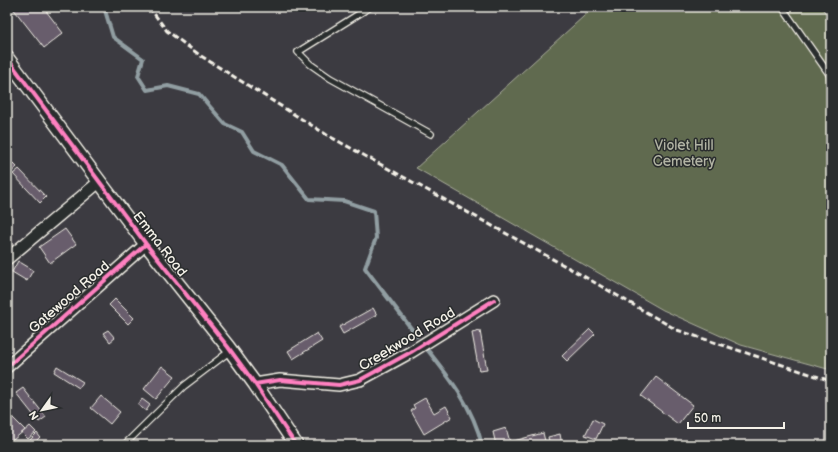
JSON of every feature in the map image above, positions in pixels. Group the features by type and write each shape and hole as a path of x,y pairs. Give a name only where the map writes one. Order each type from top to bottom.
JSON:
{"street":[{"name":"Emma Road","path":"7,58 146,244 255,384 296,445"},
{"path":"7,258 99,182"},
{"name":"Gatewood Road","path":"7,367 146,244"},
{"name":"Creekwood Road","path":"255,384 280,380 339,385 360,380 411,352 494,300"}],"lane":[{"path":"370,7 298,52 310,64 330,78 431,134"},
{"path":"782,7 829,74 831,80"},
{"path":"124,445 184,386 230,351"}],"green space":[{"name":"Violet Hill Cemetery","path":"594,7 820,7 831,18 831,370 741,345 663,310 416,168"}],"building":[{"path":"12,7 43,7 63,33 44,48"},
{"path":"13,163 17,167 10,173 7,168"},
{"path":"19,169 46,197 40,203 13,174"},
{"path":"65,229 76,244 50,263 39,247"},
{"path":"18,261 33,270 27,281 12,272"},
{"path":"115,299 134,318 128,324 109,305"},
{"path":"373,308 377,315 343,334 339,327"},
{"path":"590,329 595,334 567,361 562,356"},
{"path":"108,330 115,338 110,342 103,333"},
{"path":"480,331 487,370 479,371 472,333"},
{"path":"317,333 322,341 293,359 288,351"},
{"path":"57,366 83,382 79,388 54,372"},
{"path":"162,366 175,376 156,399 144,389"},
{"path":"656,377 693,405 678,424 641,396"},
{"path":"23,388 46,417 39,422 16,393"},
{"path":"101,396 120,412 110,424 91,408"},
{"path":"425,398 434,413 446,406 452,417 424,434 411,411 415,408 413,405"},
{"path":"142,399 150,405 146,411 138,405"},
{"path":"9,414 25,430 7,445 7,416"},
{"path":"593,419 603,424 596,439 585,435"},
{"path":"30,426 36,432 28,439 22,433"},
{"path":"506,428 510,442 543,433 546,445 496,445 493,432"},
{"path":"37,433 40,437 32,445 25,445"},
{"path":"560,434 562,445 550,445 548,437"}],"waterway":[{"path":"104,7 113,37 143,59 138,76 147,90 168,86 199,94 225,124 242,132 254,151 282,165 309,199 344,201 374,211 376,238 365,268 417,336"},
{"path":"426,348 444,370 467,406 473,418 482,445"}],"railway":[{"path":"149,7 167,31 201,56 327,135 578,273 677,330 831,381"}],"cycle path":[{"path":"7,58 146,244 228,347 296,445"},
{"path":"7,367 146,244"},
{"path":"255,384 280,380 339,385 360,380 411,352 494,300"}]}
